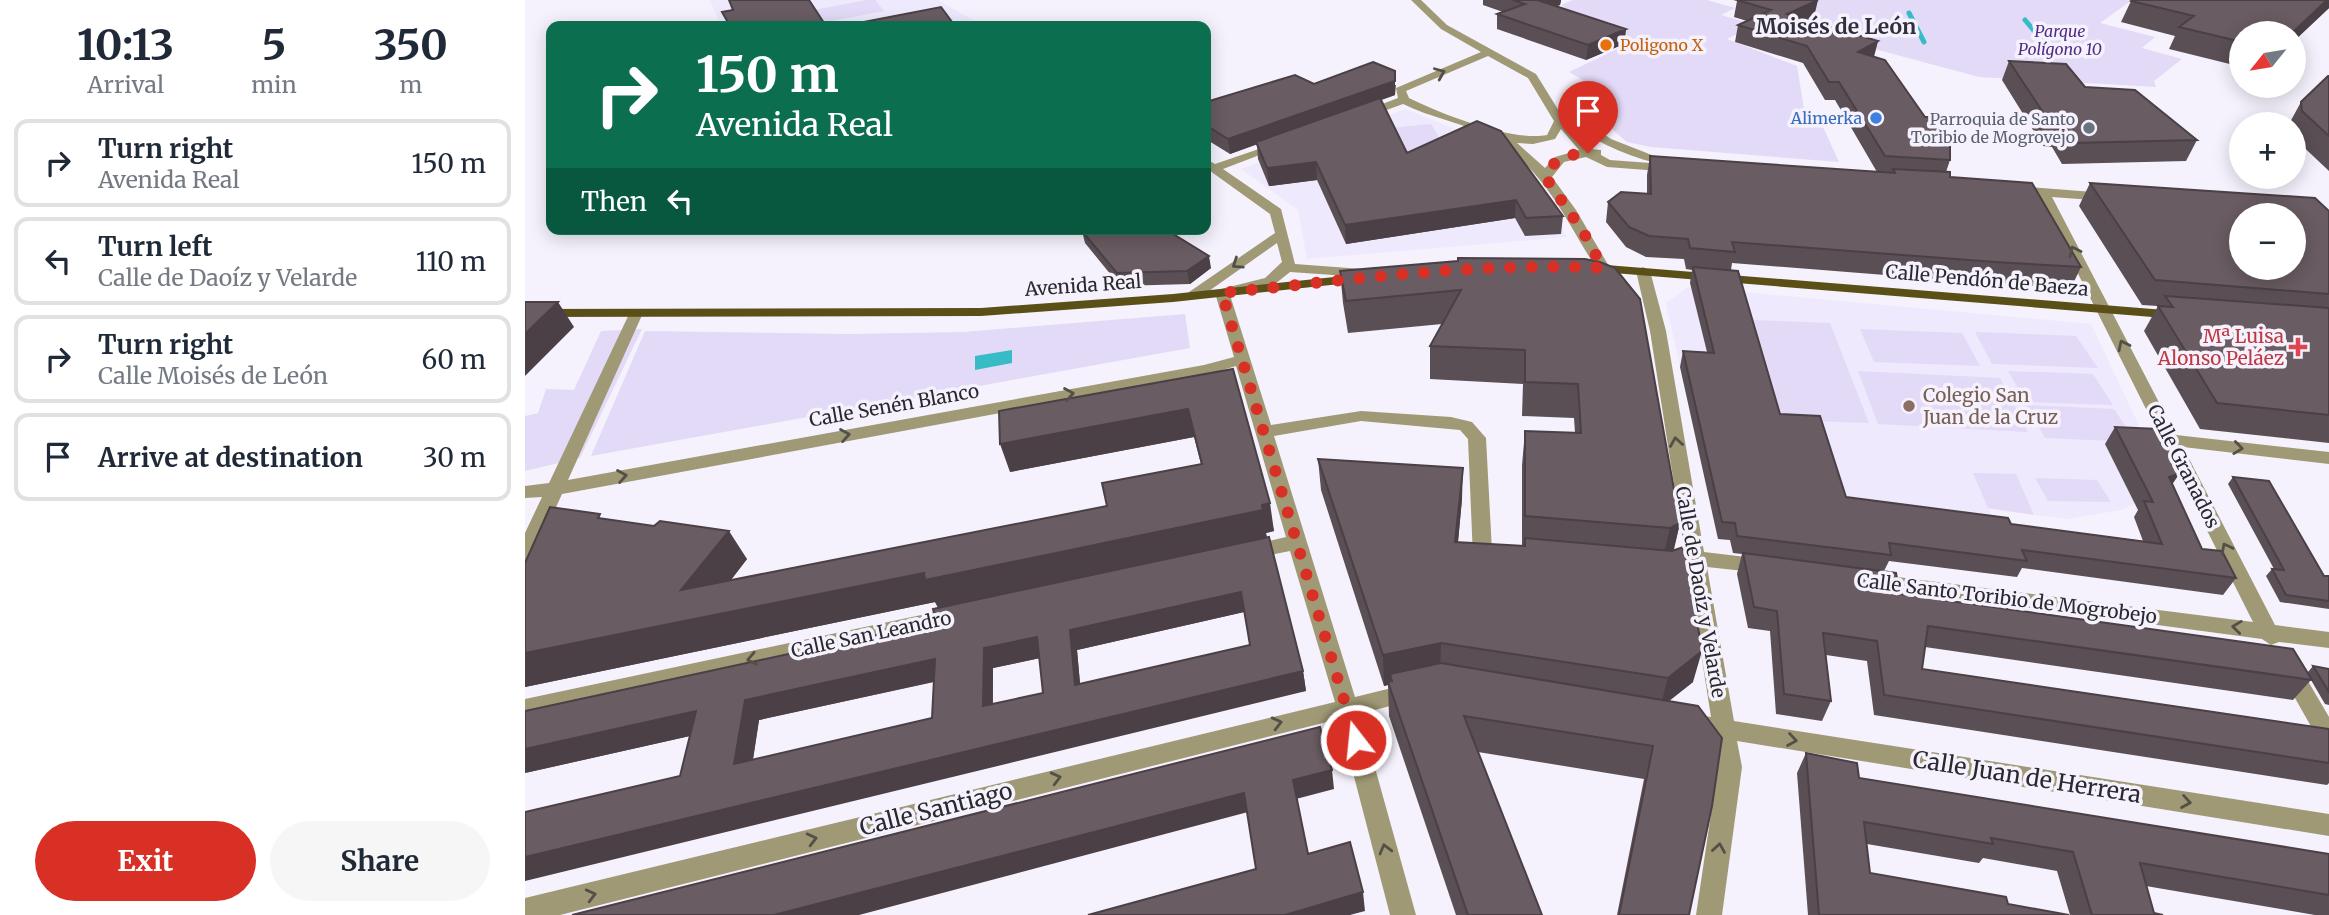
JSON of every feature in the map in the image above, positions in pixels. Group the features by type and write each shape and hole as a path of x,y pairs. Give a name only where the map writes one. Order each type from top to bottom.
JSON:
{"main road":[{"path":"1576,267 1643,271"},
{"name":"Calle Pendón de Baeza","path":"1643,271 2197,316"},
{"name":"Avenida Real","path":"525,313 981,312 1193,296 1380,275"}],"street":[{"path":"1416,0 1444,27 1532,76 1560,121 1588,153 1607,163 1687,167 1624,150 1600,139 1580,126 1548,98"},
{"path":"1404,100 1400,90 1489,52"},
{"path":"1352,119 1404,100 1491,133 1529,142 1551,137"},
{"path":"1537,164 1560,121"},
{"path":"1491,133 1537,164 1582,230 1603,268"},
{"path":"1211,166 1288,142"},
{"path":"1546,178 1551,164 1557,159 1588,153 1656,159"},
{"path":"1211,167 1276,212 1282,234 1289,262 1287,268 1275,280 1222,293 1347,706 1403,915"},
{"path":"2006,190 2122,198"},
{"name":"Calle Granados","path":"2044,193 2268,631 2329,737"},
{"path":"1193,296 1282,234"},
{"path":"1287,268 1380,275"},
{"name":"Calle de Daoíz y Velarde","path":"1643,271 1657,331 1730,767 1709,915"},
{"path":"525,554 636,313"},
{"name":"Calle Senén Blanco","path":"525,492 555,489 1206,370 1241,360"},
{"path":"1264,432 1361,416 1451,422 1466,426 1477,438 1483,557 1509,560"},
{"path":"2170,440 2329,458"},
{"path":"1231,556 1298,542"},
{"path":"1652,572 1665,573 1695,558 1780,569"},
{"name":"Calle Santo Toribio de Mogrobejo","path":"1848,577 2329,640"},
{"name":"Calle San Leandro","path":"525,708 973,612"},
{"name":"Calle Santiago","path":"525,911 1347,706 1427,689"},
{"name":"Calle Juan de Herrera","path":"1671,721 2329,825"}],"shaded area":[{"path":"710,0 938,0 975,21 719,21"},
{"path":"1405,109 1504,148 1567,237 1307,259 1298,210 1241,169"},
{"name":"Colegio San Juan de la Cruz","path":"1688,287 2091,324 2169,489 2121,510 2068,519 1989,509 2017,577 1718,539 1666,303"}],"green space":[{"path":"867,0 875,0 884,11 831,21 789,21 776,17"},
{"path":"1573,0 1707,0 1735,8 1721,15 1755,25 1727,39 1797,66 1804,109 1818,116 1839,162 1651,147 1627,142 1613,130 1613,98 1569,72 1632,42 1559,14 1564,7 1561,5"},
{"name":"Parque Polígono 10","path":"1800,0 2132,0 2100,23 2155,37 2142,48 2182,59 2154,81 2156,87 1979,77 1867,47 1794,32 1820,18 1783,7"},
{"path":"1431,124 1450,155 1410,160 1393,128"},
{"path":"1185,314 1190,348 591,456 645,331 849,334 963,332"},
{"path":"1752,320 1830,323 1869,423 1781,420"},
{"path":"642,329 580,458 525,471 525,416 538,413 546,389 574,390 601,331"},
{"path":"1860,329 1962,333 1980,366 1874,362"},
{"path":"1975,332 2076,336 2098,368 1992,364"},
{"path":"1858,371 2000,378 2028,432 1878,424"},
{"path":"2008,371 2093,374 2113,405 2026,402"},
{"path":"2026,405 2114,409 2136,442 2045,438"},
{"path":"1973,473 2016,474 2034,515 1988,508"},
{"path":"2035,478 2097,480 2111,502 2048,501"}],"water":[{"path":"1012,350 1012,363 975,370 975,356"}],"building":[{"path":"729,0 809,0 823,21 727,21 722,12 733,10"},
{"path":"1513,0 1537,0 1626,29 1588,45 1497,14 1525,4"},
{"path":"1737,0 1818,0 1787,14 1878,41 1858,52 1885,60 1925,117 1937,117 1950,135 1950,160 1885,156 1839,82 1829,82 1807,46 1738,25 1771,10"},
{"path":"2327,0 2305,21 2229,21 2229,39 2179,27 2194,16 2131,1"},
{"path":"941,7 951,21 869,21"},
{"path":"2009,61 2066,64 2085,87 2135,90 2197,140 2072,143 2061,126 2052,126"},
{"path":"1373,62 1395,71 1395,81 1228,139 1211,129 1211,100 1295,75 1314,84"},
{"path":"2329,76 2329,136 2302,111 2301,102"},
{"path":"1380,98 1407,153 1477,121 1501,131 1563,216 1526,218 1516,200 1345,225 1316,162 1267,168 1256,142"},
{"path":"1650,156 1895,173 1893,169 1950,172 1950,177 2032,183 2081,267 1732,242 1735,252 1690,248 1688,239 1649,236 1629,227 1608,202 1621,192 1651,194"},
{"path":"2090,183 2315,198 2329,211 2329,294 2155,280"},
{"path":"1085,235 1175,235 1209,256 1187,271 1117,273"},
{"path":"1458,258 1585,259 1615,268 1640,299 1680,523 1670,528 1525,516 1525,431 1581,433 1578,384 1525,382 1525,350 1430,346 1461,290 1346,301 1340,271 1458,261"},
{"path":"1693,267 1738,271 1780,414 1820,416 1846,497 2008,518 2011,524 2162,544 2144,501 2153,502 2115,427 2159,429 2180,473 2169,477 2202,549 2222,551 2236,578 2022,550 2027,561 1889,543 1891,555 1737,536 1735,523 1722,522 1683,351 1714,353"},
{"path":"2165,296 2329,308 2329,415 2217,403 2158,306 2173,307"},
{"path":"525,302 558,302 525,334"},
{"path":"1233,369 1270,503 1262,505 1263,510 925,580 924,573 525,653 525,563 550,507 600,514 598,518 654,526 660,521 729,531 681,590 1107,506 1102,483 1202,464 1188,409 1000,444 999,411"},
{"path":"1318,459 1463,468 1455,542 1525,546 1525,538 1672,551 1683,547 1702,651 1668,678 1441,643 1383,655"},
{"path":"2233,477 2269,481 2324,576 2329,576 2329,601 2286,595 2272,569 2284,570"},
{"path":"1269,537 1303,671 525,857 525,812 680,776 696,711 525,749 525,711 936,622 933,609","holes":["1241,592 1250,645 1075,685 1070,630","1037,637 1043,693 983,706 984,648","935,659 932,718 734,764 745,700"]},
{"path":"1743,553 1896,573 1900,594 2293,649 2312,680 1928,626 1922,669 2329,729 2329,763 1884,695 1877,641 1823,633 1831,701 1784,694 1777,611 1754,607"},
{"path":"1441,663 1698,706 1722,738 1712,806 1689,915 1619,915 1653,746 1464,716 1542,915 1468,915 1388,682 1392,681 1390,674"},
{"path":"2313,666 2329,669 2329,692"},
{"path":"1320,727 1332,770 1293,780 1308,854 1350,842 1363,892 1285,915 1088,915 1256,869 1244,793 774,915 572,915"},
{"path":"1806,753 1857,763 1859,778 2329,854 2329,895 2140,863 2154,913 2163,915 2092,915 2073,852 1991,838 1993,844 1864,822 1870,873 2006,897 2008,904 2069,915 1819,915"}],"waterway":[{"path":"1909,13 1924,42"},
{"path":"2025,20 2048,47"}],"place":[{"name":"Poligono X","path":"1606,45"},
{"name":"Alimerka","path":"1876,118"},
{"name":"Parroquia de Santo Toribio de Mogrovejo","path":"2089,128"},
{"name":"Mª Luisa Alonso Peláez","path":"2298,347"},
{"name":"Colegio San Juan de la Cruz","path":"1909,406"}],"district":[{"name":"Moisés de León","path":"1836,27"}],"route":[{"path":"1356,740 1222,293 1394,275 1562,266 1603,268 1582,230 1546,178 1551,164 1557,159 1588,153"}]}
